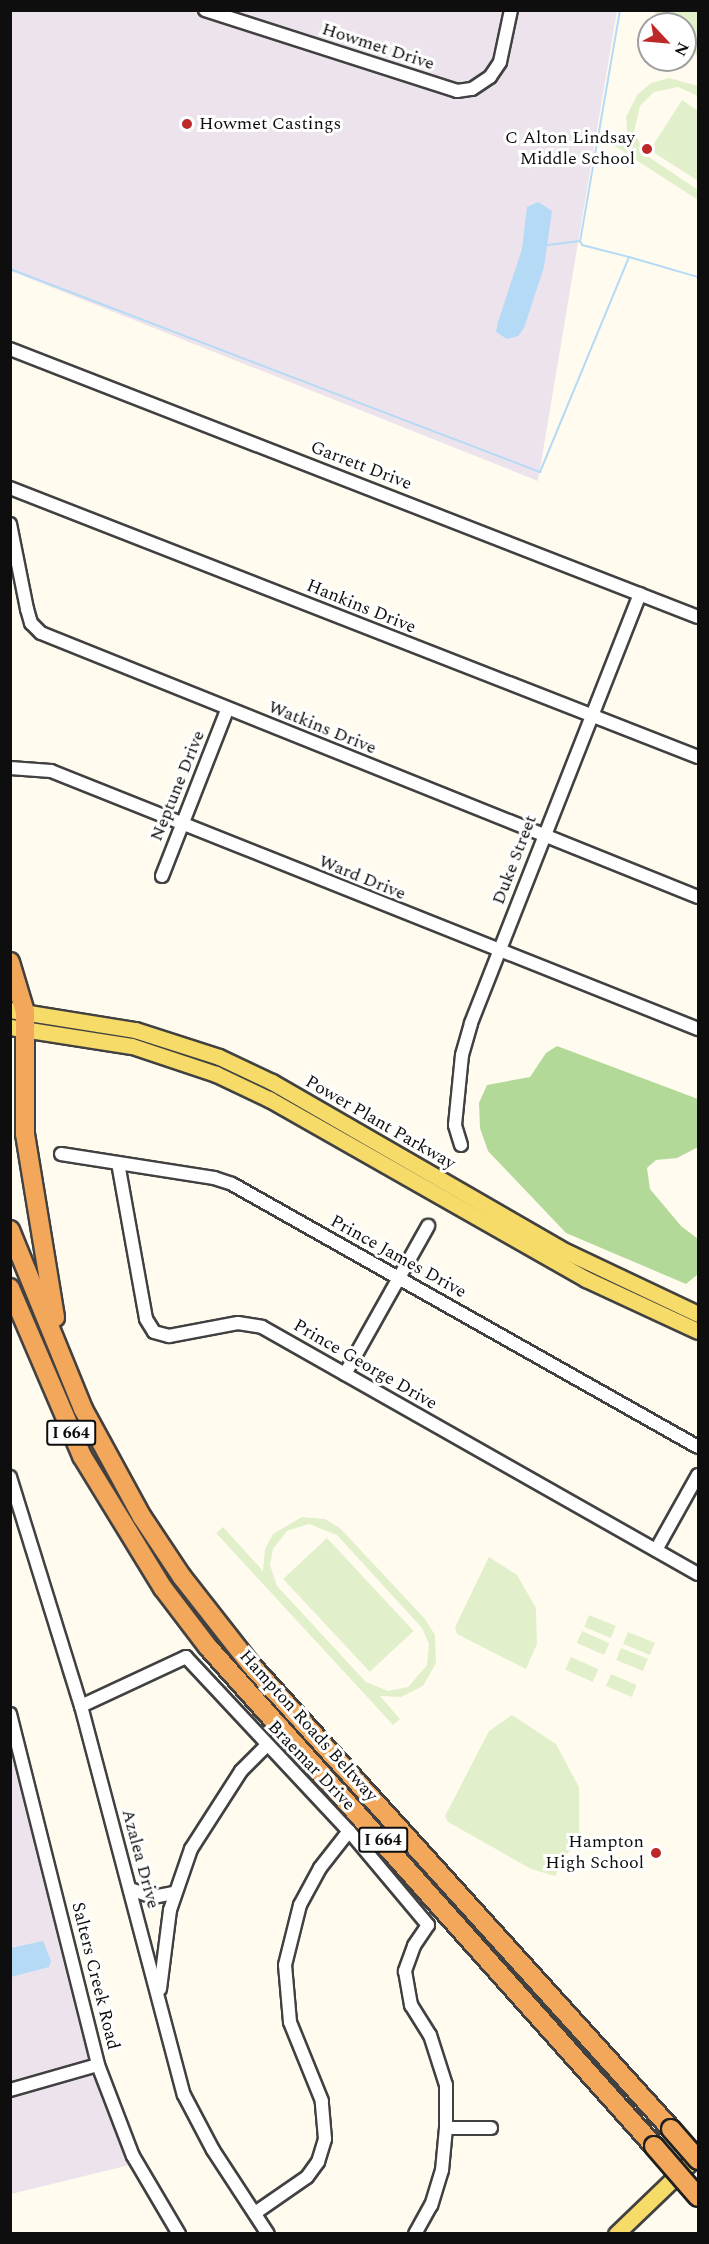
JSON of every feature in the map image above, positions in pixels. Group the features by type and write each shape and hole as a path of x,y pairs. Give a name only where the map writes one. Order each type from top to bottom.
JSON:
{"highway":[{"path":"10,962 18,1019 25,1134 42,1257 64,1344 65,1370"},
{"name":"Hampton Roads Beltway","path":"10,1230 65,1370 142,1517 227,1636 699,2160"},
{"name":"Hampton Roads Beltway","path":"10,1288 28,1336 67,1425 103,1494 163,1588 208,1647 699,2197"},
{"path":"10,1310 28,1336"}],"main road":[{"name":"Power Plant Parkway","path":"18,1019 135,1030 219,1057 272,1082 567,1252 699,1314"},
{"name":"Power Plant Parkway","path":"18,1019 132,1047 216,1074 277,1104 586,1279 699,1331"},
{"path":"616,2234 699,2155"}],"street":[{"name":"Howmet Drive","path":"205,10 224,13 445,88 472,89 490,77 500,62 511,10"},
{"name":"Garrett Drive","path":"10,348 699,617"},
{"name":"Hankins Drive","path":"10,488 591,717 699,757"},
{"name":"Watkins Drive","path":"10,524 31,624 41,633 227,710 699,897"},
{"name":"Duke Street","path":"461,1145 455,1125 462,1054 543,836 640,594"},
{"name":"Neptune Drive","path":"162,876 227,710"},
{"name":"Ward Drive","path":"10,768 51,771 181,825 699,1029"},
{"name":"Prince James Drive","path":"61,1154 223,1180 699,1447"},
{"name":"Prince George Drive","path":"118,1163 146,1319 154,1332 169,1335 248,1323 262,1327 699,1574"},
{"path":"345,1374 428,1226"},
{"path":"656,1550 699,1476"},
{"name":"Azalea Drive","path":"10,1477 81,1706 184,2095 213,2150 268,2234"},
{"name":"Braemar Drive","path":"81,1706 186,1657 266,1746 349,1831 428,1925 414,1946 405,1971 411,2005 430,2036 446,2085 446,2128 442,2169 431,2205 416,2234"},
{"name":"Salters Creek Road","path":"10,1714 99,2065 133,2156 179,2234"},
{"path":"159,1999 174,1893 204,1824 241,1771 266,1746"},
{"path":"255,2213 307,2177 318,2162 326,2139 322,2101 290,2022 285,1965 300,1905 320,1868 349,1831"},
{"path":"130,1889 153,1897 174,1893"},
{"path":"10,2090 99,2065"},
{"path":"446,2128 491,2128"}],"shaded area":[{"path":"10,11 617,11 538,481 11,271"},
{"path":"10,1747 101,2098 130,2165 11,2194"}],"green space":[{"path":"698,11 698,57 697,12 654,12"},
{"path":"669,78 698,86 698,96 678,87 654,92 640,106 634,132 646,155 698,190 698,200 613,145 618,137 628,144 626,117 637,95 651,83"},
{"path":"682,100 698,111 698,181 650,150"},
{"path":"557,1046 698,1099 698,1147 677,1158 656,1160 647,1168 650,1189 681,1226 698,1239 698,1274 686,1284 566,1233 488,1151 480,1128 479,1103 487,1085 530,1077 546,1053"},
{"path":"302,1517 325,1519 340,1528 425,1619 435,1635 436,1663 423,1686 401,1697 380,1696 400,1719 393,1725 216,1533 223,1527 263,1571 265,1549 273,1534","holes":["309,1524 337,1535 422,1628 429,1644 427,1665 408,1687 388,1691 366,1682 277,1586 270,1565 273,1549 287,1531"]},
{"path":"327,1538 414,1631 370,1672 283,1579"},
{"path":"489,1557 517,1575 536,1608 537,1644 526,1669 457,1634 455,1627"},
{"path":"589,1615 616,1626 611,1638 584,1627"},
{"path":"582,1631 609,1643 604,1655 577,1643"},
{"path":"628,1632 655,1643 650,1655 623,1644"},
{"path":"621,1648 648,1659 643,1671 616,1660"},
{"path":"571,1657 598,1669 593,1682 565,1670"},
{"path":"611,1674 637,1685 632,1697 606,1686"},
{"path":"512,1715 556,1744 579,1787 579,1833 555,1876 531,1869 448,1822 445,1816 489,1731"}],"water":[{"path":"538,202 552,211 544,267 524,328 518,336 507,339 496,332 498,322 522,249 527,207"},
{"path":"43,1941 51,1961 49,1967 11,1977 11,1948"}],"waterway":[{"path":"620,10 580,241 582,245 629,257"},
{"path":"548,245 580,241"},
{"path":"10,269 540,472 629,257 698,277"}],"place":[{"name":"Howmet Castings","path":"187,124"},
{"name":"C Alton Lindsay Middle School","path":"647,149"},
{"name":"Hampton High School","path":"656,1853"}]}
